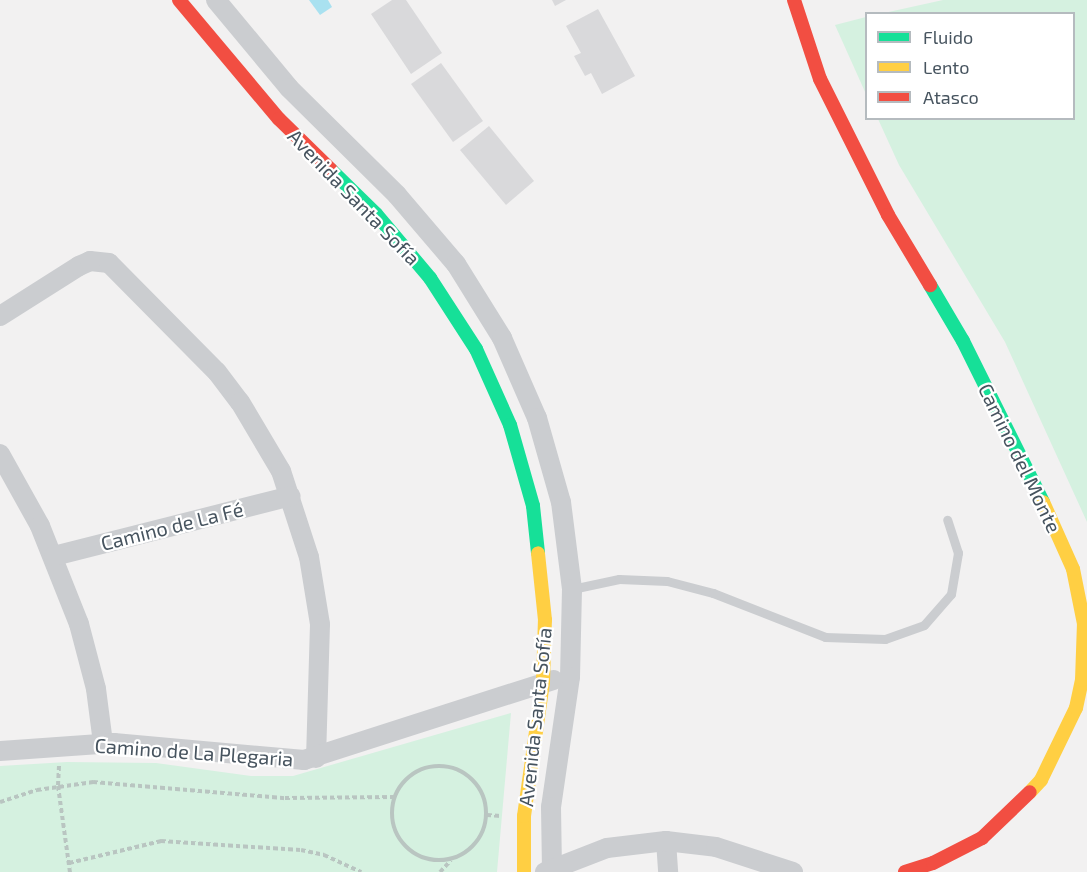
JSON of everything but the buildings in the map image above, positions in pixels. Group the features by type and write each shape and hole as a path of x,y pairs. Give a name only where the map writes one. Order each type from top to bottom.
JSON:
{"street":[{"name":"Avenida Santa Sofía","path":"179,0 279,119 404,245 430,278 476,349 510,425 533,506 544,589 543,682 524,816 524,872"},
{"name":"Avenida Santa Sofía","path":"216,0 289,88 428,228 480,300 521,378 550,460 568,546 572,589 570,677 551,807 549,871"},
{"name":"Camino del Monte","path":"794,0 820,79 888,215 963,341 1023,456 1073,569 1084,624 1082,709 1041,780 1004,821 958,852 905,872"},
{"name":"Camino de La Plegaria","path":"0,316 79,266 90,261 109,263 217,372 258,428 291,496 309,557 320,624 316,758"},
{"path":"0,454 54,556 89,657 103,743"},
{"name":"Camino de La Fé","path":"54,556 291,496"},
{"name":"Camino de La Plegaria","path":"0,752 61,744 103,743 191,747 290,760 316,758 543,682 570,677"},
{"path":"549,871 607,848 666,841 716,847 793,872"},
{"path":"666,841 668,872"}],"lane":[{"path":"572,589 619,579 667,581 713,593 825,637 885,639 924,625 951,594 958,553 946,520"}],"path":[{"path":"61,744 58,786 70,872"},
{"path":"440,872 452,859 476,842 487,815 483,796 473,780 456,769 436,766 418,771 402,784 395,797 392,821 400,839 414,853 432,860 452,859"},
{"path":"0,802 58,786 93,782 285,798 395,797"},
{"path":"69,863 161,841 301,850 324,855 361,872"}],"green space":[{"path":"943,0 1087,0 1087,522 1005,342 899,165 878,120 1075,120 1075,12 889,12"},
{"path":"865,17 865,92 835,25"},
{"path":"511,713 497,872 0,872 0,766 67,762 156,763 251,776 293,776"}],"water":[{"path":"309,0 328,0 332,7 320,15"}],"traffic: fast":[{"path":"331,170 376,214 430,278 476,349 510,425 533,506 538,553"},
{"path":"930,285 963,341 1043,502"}],"traffic: slow":[{"path":"1030,792 1041,780 1076,708 1082,680 1084,624 1073,569 1043,502"},
{"path":"524,872 524,816 543,682 545,620 538,553"}],"traffic: jam":[{"path":"179,0 279,119 331,170"},
{"path":"794,0 820,79 888,215 930,285"},
{"path":"905,872 933,863 982,838 1030,792"}]}
